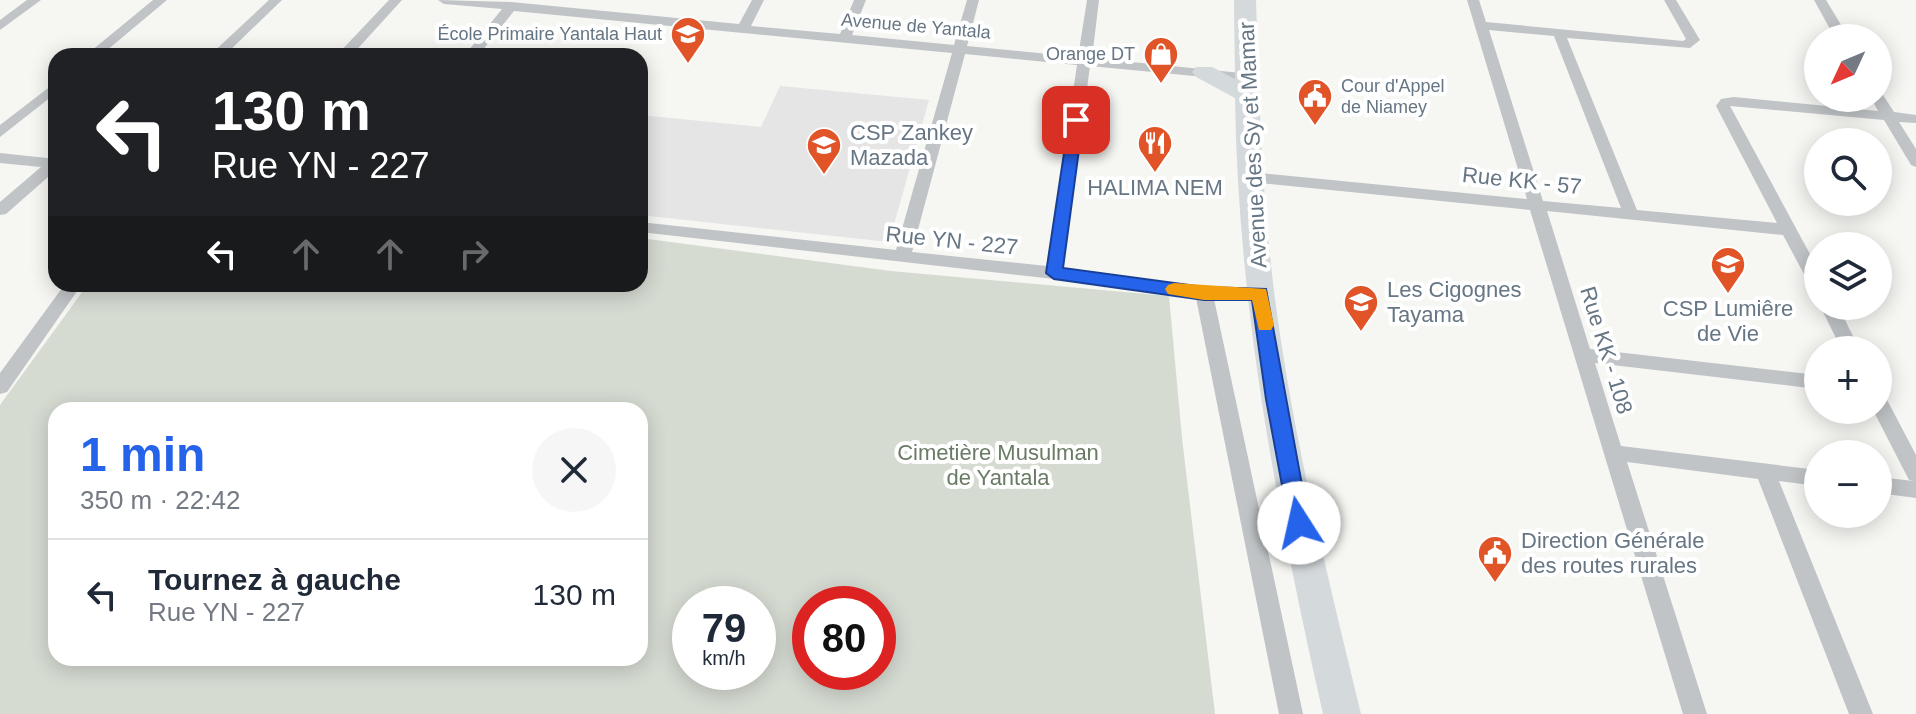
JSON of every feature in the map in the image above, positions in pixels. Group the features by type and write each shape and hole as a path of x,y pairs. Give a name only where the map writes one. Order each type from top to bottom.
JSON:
{"highway":[{"name":"Avenue des Sy et Mamar","path":"1245,0 1249,177 1260,293 1275,399 1304,552 1342,714"},
{"path":"1201,70 1247,75"},
{"path":"1201,70 1247,75"}],"street":[{"path":"0,26 35,0"},
{"path":"102,48 161,0"},
{"path":"225,48 276,0"},
{"path":"351,48 396,0"},
{"name":"Avenue de Yantala","path":"444,0 1201,70"},
{"path":"744,27 758,0"},
{"path":"845,37 860,0"},
{"path":"903,256 973,0"},
{"path":"1054,273 1093,0"},
{"name":"Rue KK - 108","path":"1473,0 1695,714"},
{"path":"1480,25 1685,45 1693,40 1670,0"},
{"path":"1820,0 1834,24"},
{"path":"477,48 511,6"},
{"path":"1559,33 1631,214"},
{"path":"0,132 48,93"},
{"path":"1804,258 1723,106 1726,102 1916,119"},
{"path":"1886,112 1916,162"},
{"path":"0,158 48,163"},
{"path":"0,210 48,170"},
{"name":"Rue KK - 57","path":"1249,177 1789,230"},
{"name":"Rue YN - 227","path":"648,228 1054,273 1204,293 1260,293"},
{"path":"0,387 68,292"},
{"path":"1204,293 1291,714"},
{"path":"1583,355 1804,380"},
{"path":"1890,424 1916,474"},
{"path":"1614,453 1804,476"},
{"path":"1765,471 1861,714"},
{"path":"1892,487 1916,490"}],"shaded area":[{"name":"CSP Zankey Mazada","path":"780,86 929,100 889,242 648,216 648,116 761,127"}],"green space":[{"name":"Cimetière Musulman de Yantala","path":"648,239 891,271 1169,296 1182,438 1215,714 0,714 0,405 82,292 648,292"}],"slow traffic":[{"path":"1174,289 1204,293 1260,293 1265,325"}],"place":[{"name":"École Primaire Yantala Haut","path":"688,65"},
{"name":"Orange DT","path":"1161,85"},
{"name":"Cour d'Appel de Niamey","path":"1315,127"},
{"name":"HALIMA NEM","path":"1155,174"},
{"name":"CSP Zankey Mazada","path":"824,176"},
{"name":"CSP Lumiêre de Vie","path":"1728,295"},
{"name":"Les Cigognes Tayama","path":"1361,333"},
{"name":"Direction Générale des routes rurales","path":"1495,584"}],"route":[{"path":"1076,120 1054,273 1204,293 1260,293 1275,399 1299,523"}]}
